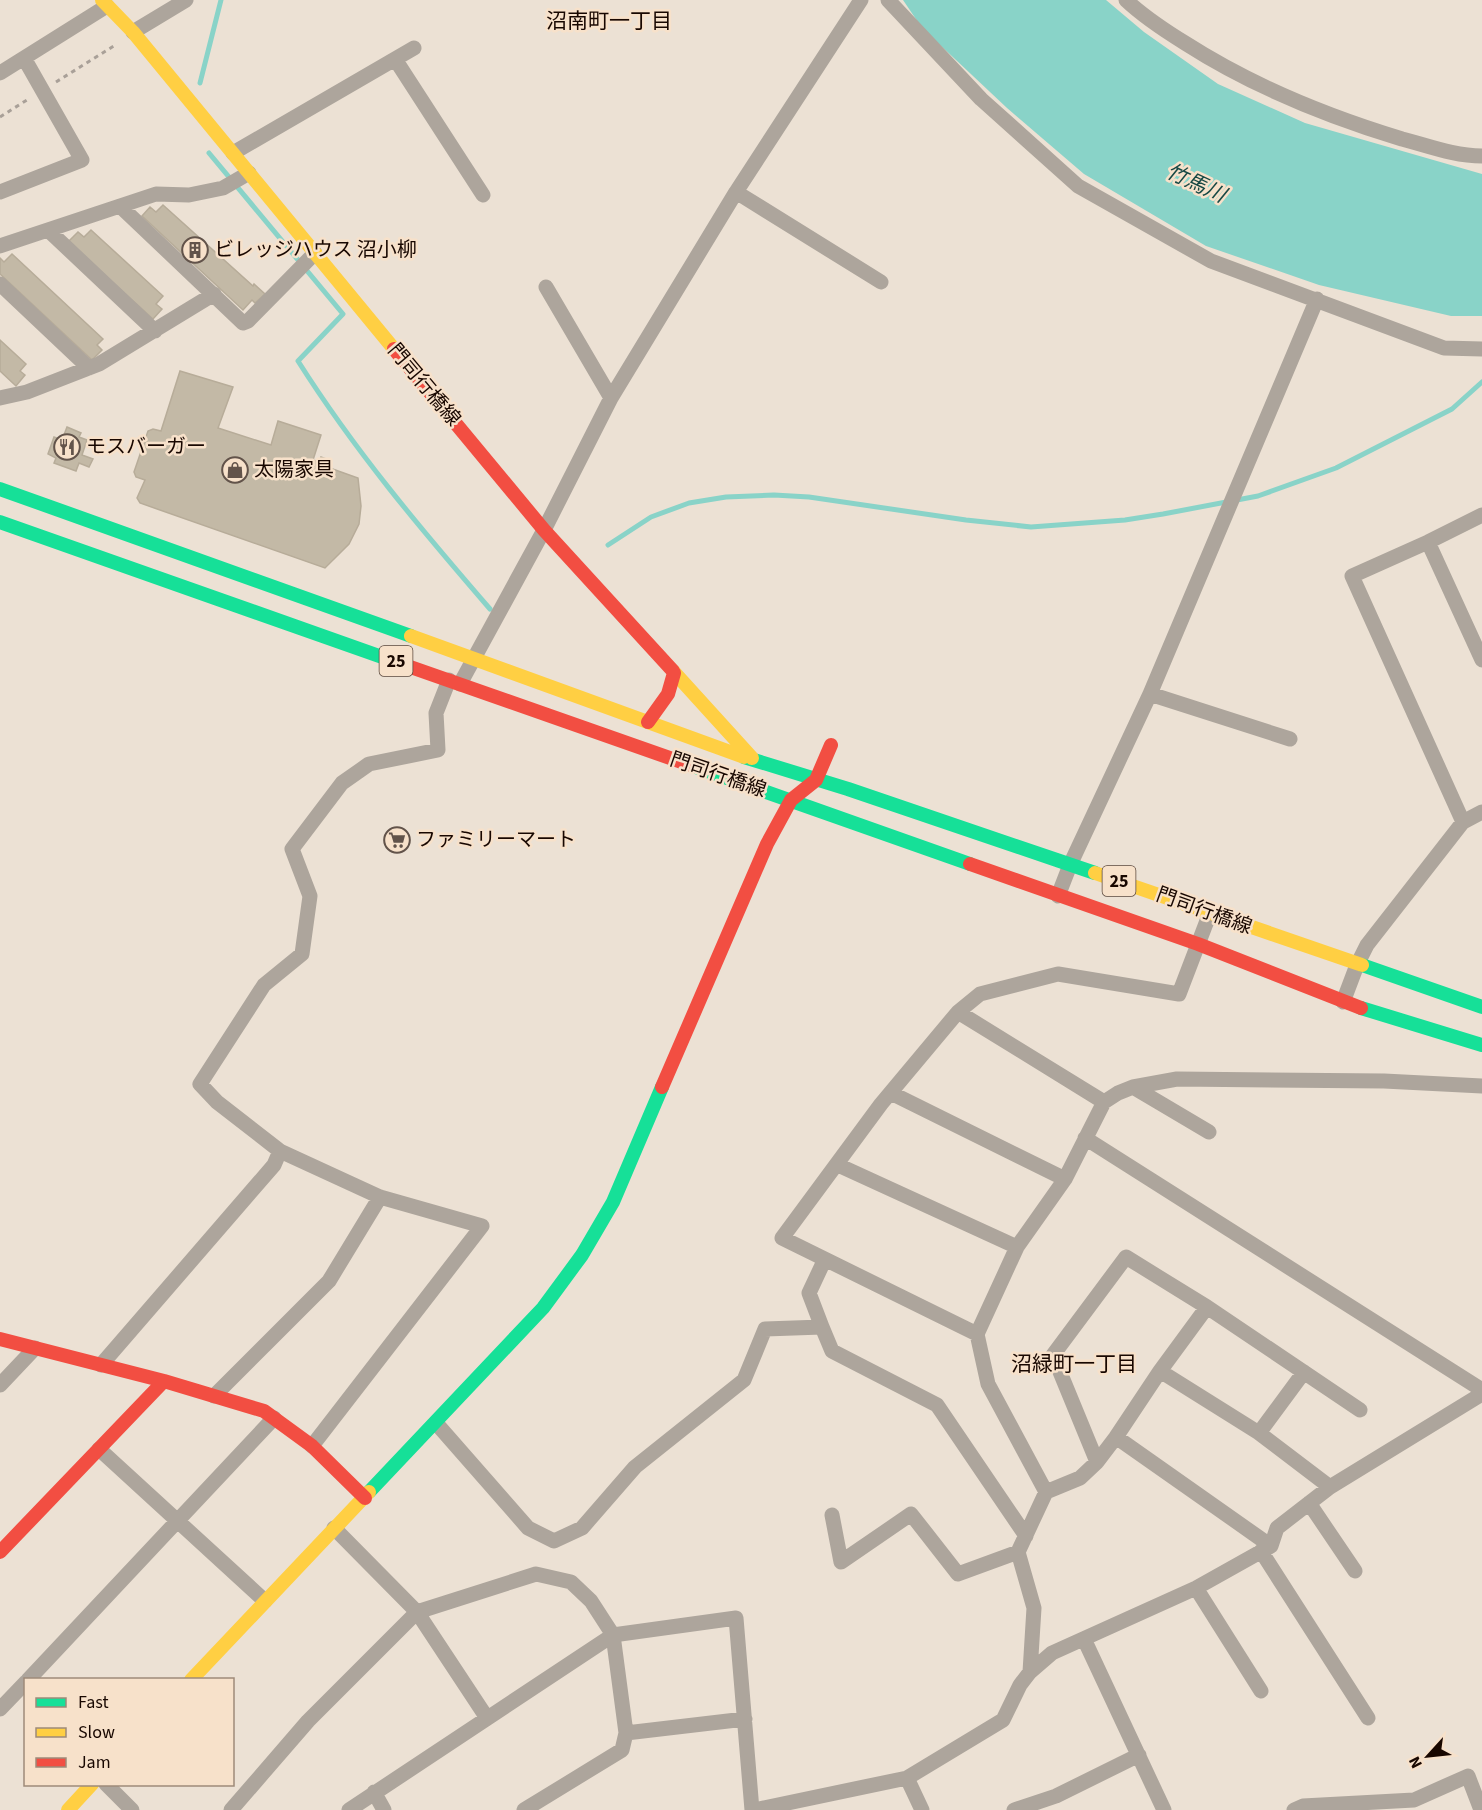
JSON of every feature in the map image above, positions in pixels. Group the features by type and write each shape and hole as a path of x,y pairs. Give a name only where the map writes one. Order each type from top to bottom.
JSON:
{"main road":[{"name":"門司行橋線","path":"105,3 128,36 233,153 238,179 306,261 544,530 791,801"},
{"name":"門司行橋線","path":"0,489 754,761 1070,865 1482,1007"},
{"name":"門司行橋線","path":"0,522 1198,944 1343,1002 1482,1045"},
{"path":"648,722 668,696 674,673"},
{"path":"193,1678 543,1308 582,1255 613,1202 763,854 791,801 816,780 831,745"},
{"path":"0,1339 164,1381 264,1411 312,1446 365,1498"},
{"path":"0,1552 164,1381"},
{"path":"68,1810 91,1786"}],"street":[{"path":"128,36 186,0"},
{"path":"312,1446 482,1226 380,1197 280,1151 217,1102 200,1084 264,985 302,954 310,896 292,849 342,783 369,764 438,750 436,713 454,682 472,658 544,530 611,398 736,192 861,0"},
{"path":"888,0 981,99 1078,186 1211,261 1444,348 1482,349"},
{"path":"1126,0 1145,18 1223,67 1293,100 1375,131 1461,156 1482,156"},
{"path":"0,73 105,3"},
{"path":"233,153 414,48"},
{"path":"0,192 82,160 24,58"},
{"path":"395,59 483,195"},
{"path":"0,246 156,194 189,195 238,179"},
{"path":"736,192 881,282"},
{"path":"120,206 243,323 248,321 306,261"},
{"path":"48,230 154,331"},
{"path":"0,284 89,368"},
{"path":"546,287 611,398"},
{"path":"0,398 27,392 99,364 214,294"},
{"path":"1058,896 1070,865 1150,693 1317,299"},
{"path":"1463,822 1352,576 1482,515"},
{"path":"1428,542 1482,660"},
{"path":"1150,693 1290,739"},
{"path":"1343,1002 1367,945 1463,822 1482,812"},
{"path":"977,1334 782,1239 891,1093 958,1012 980,994 1058,974 1179,994 1210,913"},
{"path":"958,1012 1104,1102"},
{"path":"1046,1491 988,1384 977,1334 1017,1247 1065,1179 1104,1102 1133,1087 1177,1079 1384,1081 1482,1086"},
{"path":"1133,1087 1209,1132"},
{"path":"891,1093 1065,1179"},
{"path":"349,1810 613,1635 736,1618 753,1810 907,1778 1003,1720 1020,1685 1030,1672 1052,1653 1196,1587 1266,1549 1277,1528 1330,1487 1482,1392 1085,1138"},
{"path":"101,1365 274,1165 280,1151"},
{"path":"838,1165 1017,1247"},
{"path":"214,1396 329,1281 380,1197"},
{"path":"1097,1462 1053,1356 1126,1257 1207,1307 1360,1410"},
{"path":"824,1261 809,1293 832,1351 937,1405 1026,1536"},
{"path":"1030,1672 1034,1608 1018,1552 1046,1491 1080,1478 1097,1462 1207,1307"},
{"path":"436,1423 528,1528 554,1540 582,1527 635,1467 744,1380 765,1329 822,1327"},
{"path":"0,1385 35,1348"},
{"path":"1160,1371 1259,1434 1330,1487"},
{"path":"1259,1434 1304,1372"},
{"path":"30,1678 274,1418"},
{"path":"1116,1437 1266,1549 1368,1718"},
{"path":"99,1449 265,1601"},
{"path":"1309,1503 1355,1571"},
{"path":"832,1515 841,1562 910,1514 958,1574 1018,1552"},
{"path":"334,1528 417,1612 487,1718"},
{"path":"231,1810 308,1721 417,1612 536,1574 571,1582 591,1601 613,1635 626,1733 622,1749 524,1810"},
{"path":"1196,1587 1261,1691"},
{"path":"1084,1639 1164,1810"},
{"path":"0,1709 24,1684"},
{"path":"626,1733 745,1719"},
{"path":"1014,1810 1056,1796 1139,1755"},
{"path":"1294,1810 1303,1806 1414,1800 1468,1776 1481,1810"},
{"path":"907,1778 922,1810"},
{"path":"107,1786 132,1810"},
{"path":"374,1792 384,1810"}],"path":[{"path":"0,117 128,36"}],"water":[{"name":"竹馬川","path":"903,0 1106,0 1144,32 1218,84 1305,123 1482,174 1482,316 1451,316 1319,285 1206,246 1084,174 1007,108 922,28"}],"building":[{"name":"ビレッジハウス 沼小柳","path":"163,205 253,286 254,284 265,294 255,303 252,300 243,310 142,216 150,207 156,212"},
{"path":"91,230 163,296 156,304 162,309 153,319 68,242 78,232 84,237"},
{"path":"12,254 103,339 97,345 102,350 92,360 0,274 0,258 4,262"},
{"path":"0,340 26,364 20,371 25,375 16,386 0,371"},
{"name":"太陽家具","path":"180,371 233,387 218,428 271,445 278,421 321,435 313,460 320,462 321,457 329,460 327,467 358,478 361,506 359,524 349,544 325,568 140,503 137,498 145,480 136,477 134,472 148,431 153,429 161,431"},
{"name":"モスバーガー","path":"67,427 81,433 79,437 87,440 82,455 93,459 89,467 79,463 76,471 54,463 56,458 48,454 54,437 62,440"}],"waterway":[{"path":"200,83 221,0"},
{"path":"209,153 343,314 298,361 365,458 490,609"},
{"path":"608,545 651,517 689,503 726,497 774,495 809,497 1031,527 1125,520 1163,514 1258,496 1336,468 1452,409 1482,382"}],"traffic: fast":[{"path":"0,489 411,636"},
{"path":"0,522 399,663"},
{"path":"744,757 848,789 1095,873"},
{"path":"690,765 970,864"},
{"path":"1362,965 1482,1007"},
{"path":"1361,1008 1482,1045"},
{"path":"369,1492 543,1308 582,1255 613,1202 662,1087"}],"traffic: slow":[{"path":"102,0 133,32 394,349"},
{"path":"411,636 744,757"},
{"path":"673,671 752,758"},
{"path":"1095,873 1362,965"},
{"path":"193,1678 369,1492"},
{"path":"68,1810 90,1786"}],"traffic: jam":[{"path":"394,349 544,530 673,671"},
{"path":"399,663 690,765"},
{"path":"648,722 668,694 674,673"},
{"path":"662,1087 767,844 791,800 816,780 831,745"},
{"path":"970,864 1198,944 1361,1008"},
{"path":"0,1339 164,1381 264,1411 312,1446 365,1498"},
{"path":"0,1552 164,1381"}],"place":[{"name":"ビレッジハウス 沼小柳","path":"195,250"},
{"name":"モスバーガー","path":"67,447"},
{"name":"太陽家具","path":"235,470"},
{"name":"ファミリーマート","path":"397,840"}],"district":[{"name":"沼南町一丁目","path":"609,21"},
{"name":"沼緑町一丁目","path":"1074,1364"}]}
